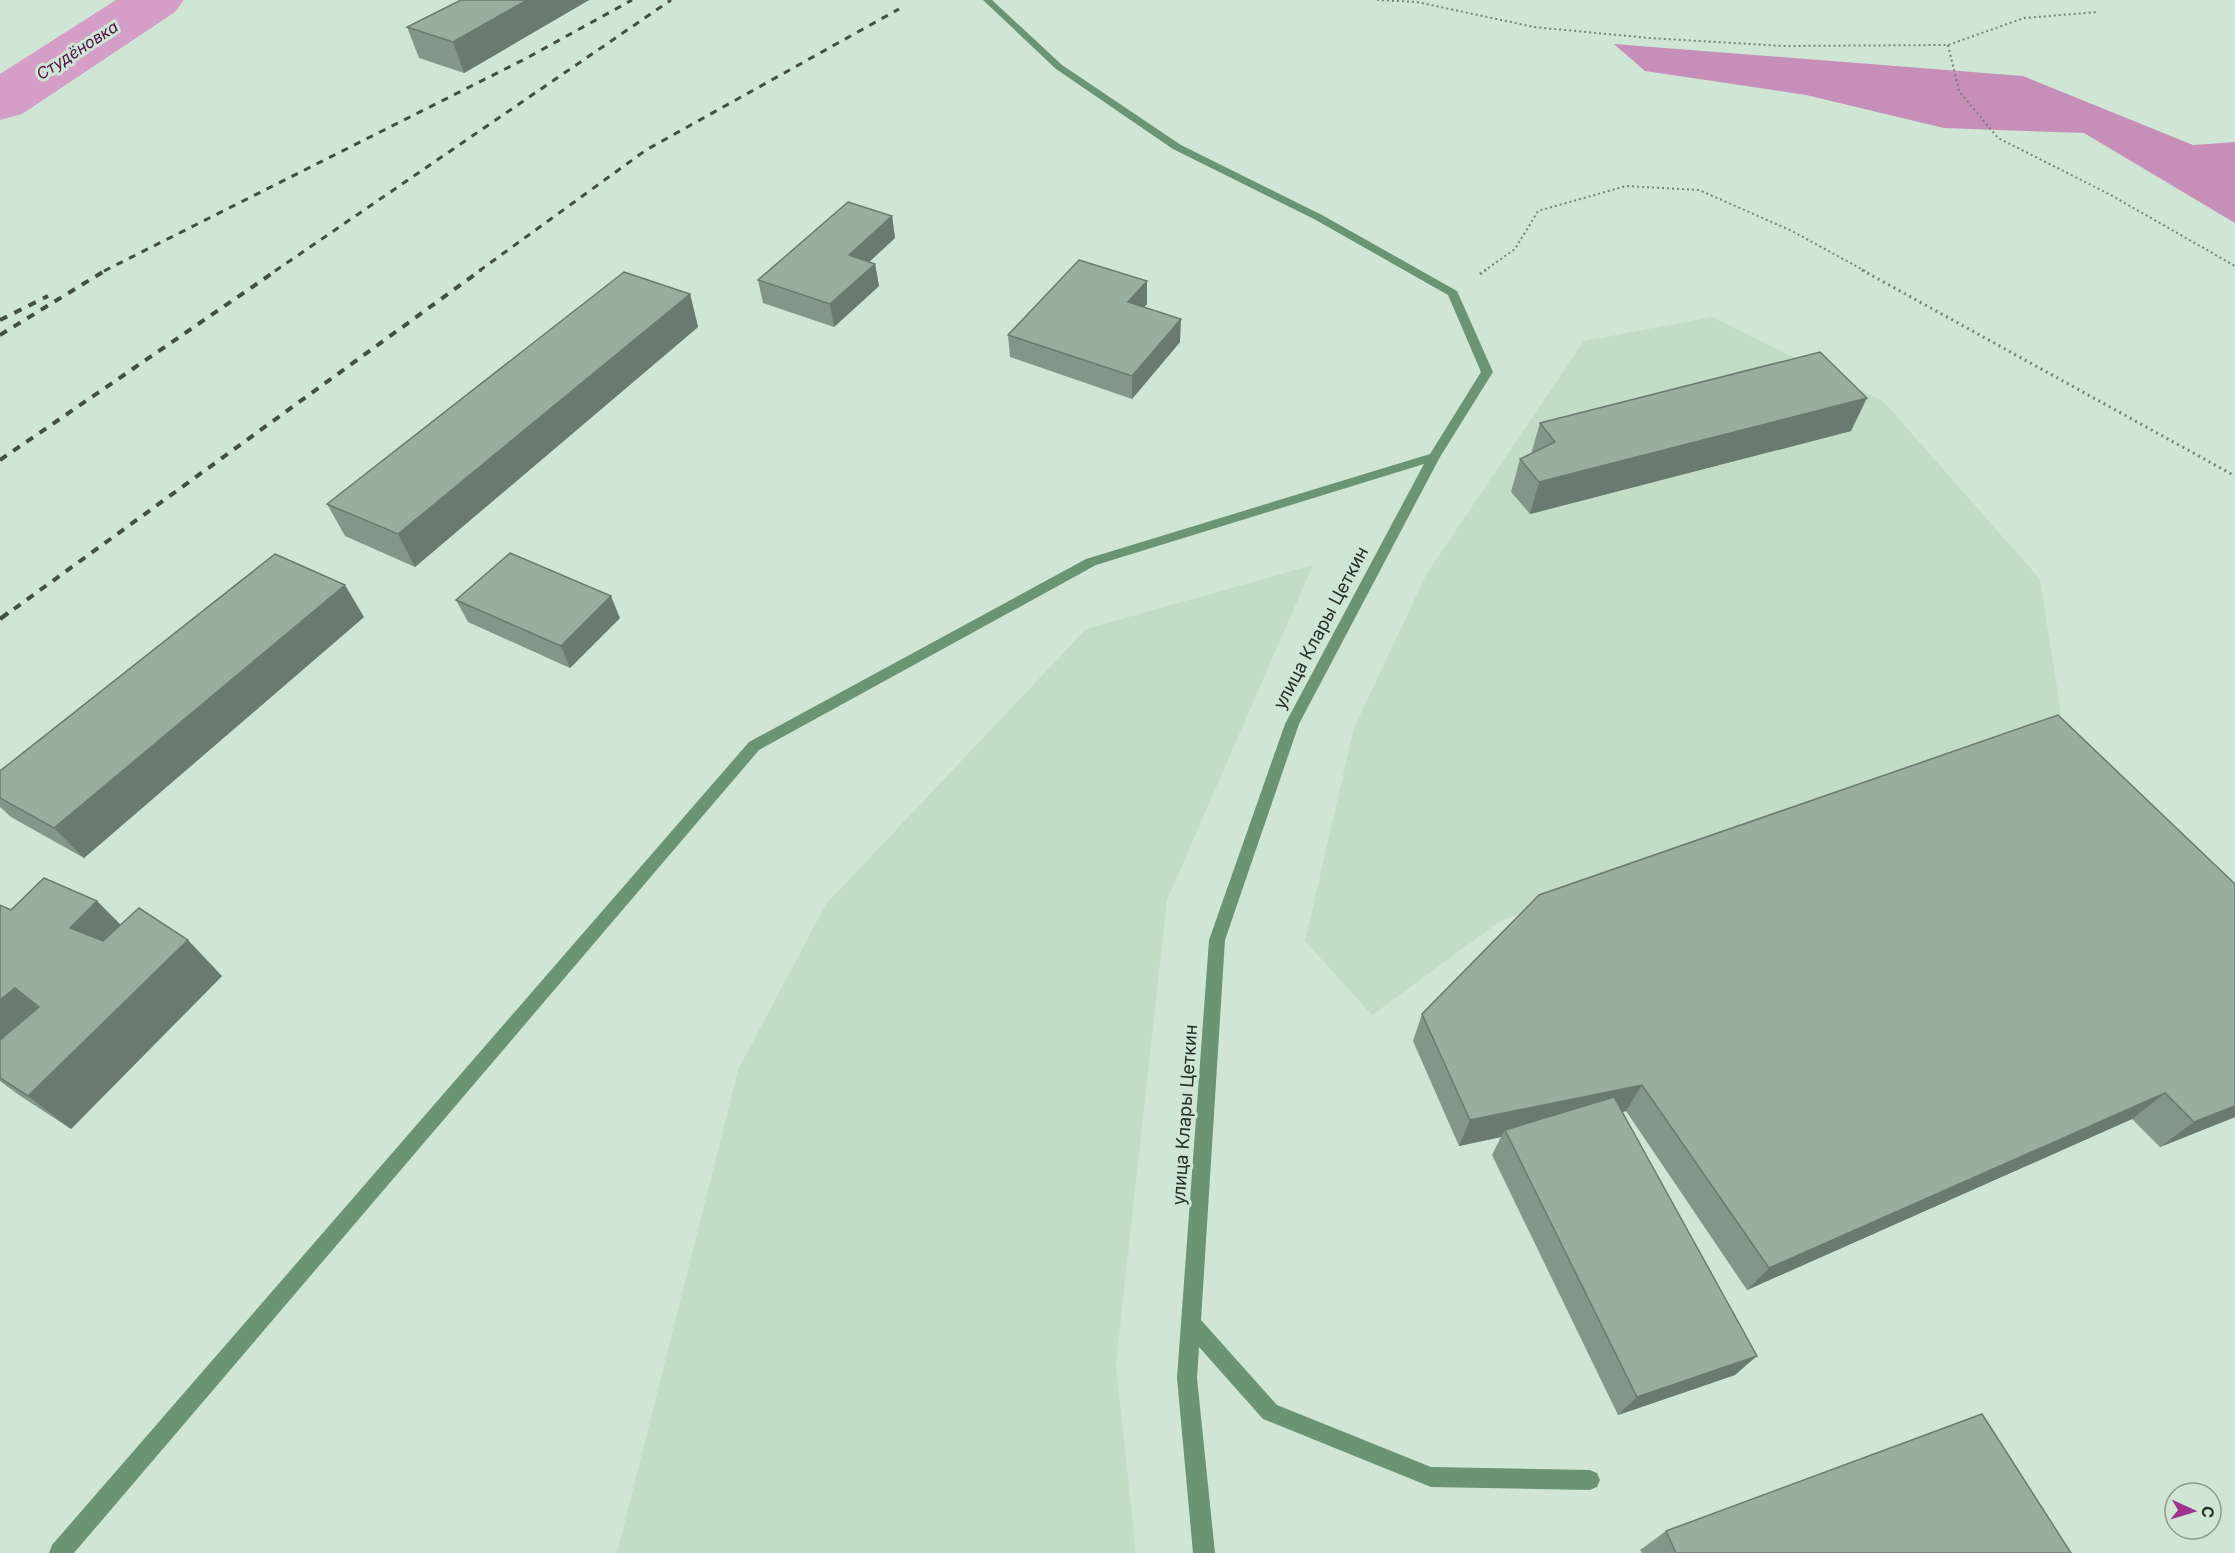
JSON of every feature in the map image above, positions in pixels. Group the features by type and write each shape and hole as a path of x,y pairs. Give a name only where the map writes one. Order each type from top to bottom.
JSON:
{"street":[{"path":"987,0 1059,67 1177,147 1318,217 1453,294"},
{"name":"улица Клары Цеткин","path":"1204,1553 1187,1378 1217,940 1292,724 1434,457 1486,372 1453,294"},
{"path":"60,1553 754,746 1091,562 1434,457"},
{"path":"1191,1324 1270,1412 1431,1477 1590,1480"}],"path":[{"path":"1377,0 1418,2 1534,27 1650,38 1784,46 1948,45 2024,18 2098,12"},
{"path":"1948,45 1959,91 1998,138 2109,194 2235,266"},
{"path":"1453,294 1515,249 1538,211 1626,186 1699,190 1792,231 2235,476"}],"shaded area":[{"path":"1614,44 2023,76 2193,145 2235,142 2235,223 2084,133 1944,128 1806,95 1645,71"},
{"path":"1712,317 1883,401 2040,579 2063,726 1757,821 1499,922 1372,1015 1305,941 1354,728 1427,573 1584,341"},
{"path":"1313,565 1167,900 1116,1364 1136,1553 617,1553 738,1070 826,904 1086,629"}],"building":[{"path":"461,0 527,0 453,42 407,27"},
{"path":"848,202 892,216 849,255 875,264 830,304 758,280"},
{"path":"1079,260 1147,281 1128,302 1181,319 1132,376 1008,335"},
{"path":"624,272 690,294 398,534 327,504"},
{"path":"1820,352 1867,398 1539,482 1520,459 1555,442 1540,423"},
{"path":"510,553 611,596 561,646 456,600"},
{"path":"275,554 345,585 54,828 0,798 0,771"},
{"path":"2058,715 2235,884 2235,1106 2194,1122 2165,1093 1769,1268 1642,1085 1470,1120 1422,1014 1539,895"},
{"path":"44,878 97,901 70,928 103,941 139,908 188,940 28,1096 0,1078 0,1040 39,1007 15,988 0,1000 0,905 11,910"},
{"path":"1614,1097 1757,1356 1637,1397 1505,1130"},
{"path":"1982,1414 2071,1553 1676,1553 1666,1531"}],"waterway":[{"name":"Студёновка","path":"0,101 155,0"}],"railway":[{"path":"104,271 525,59 632,0"},
{"path":"275,271 671,0"},
{"path":"479,271 646,150 899,9"},
{"path":"0,335 106,270"},
{"path":"0,460 277,270"},
{"path":"14,609 481,270"},
{"path":"0,320 48,296"},
{"path":"0,619 16,607"}]}
